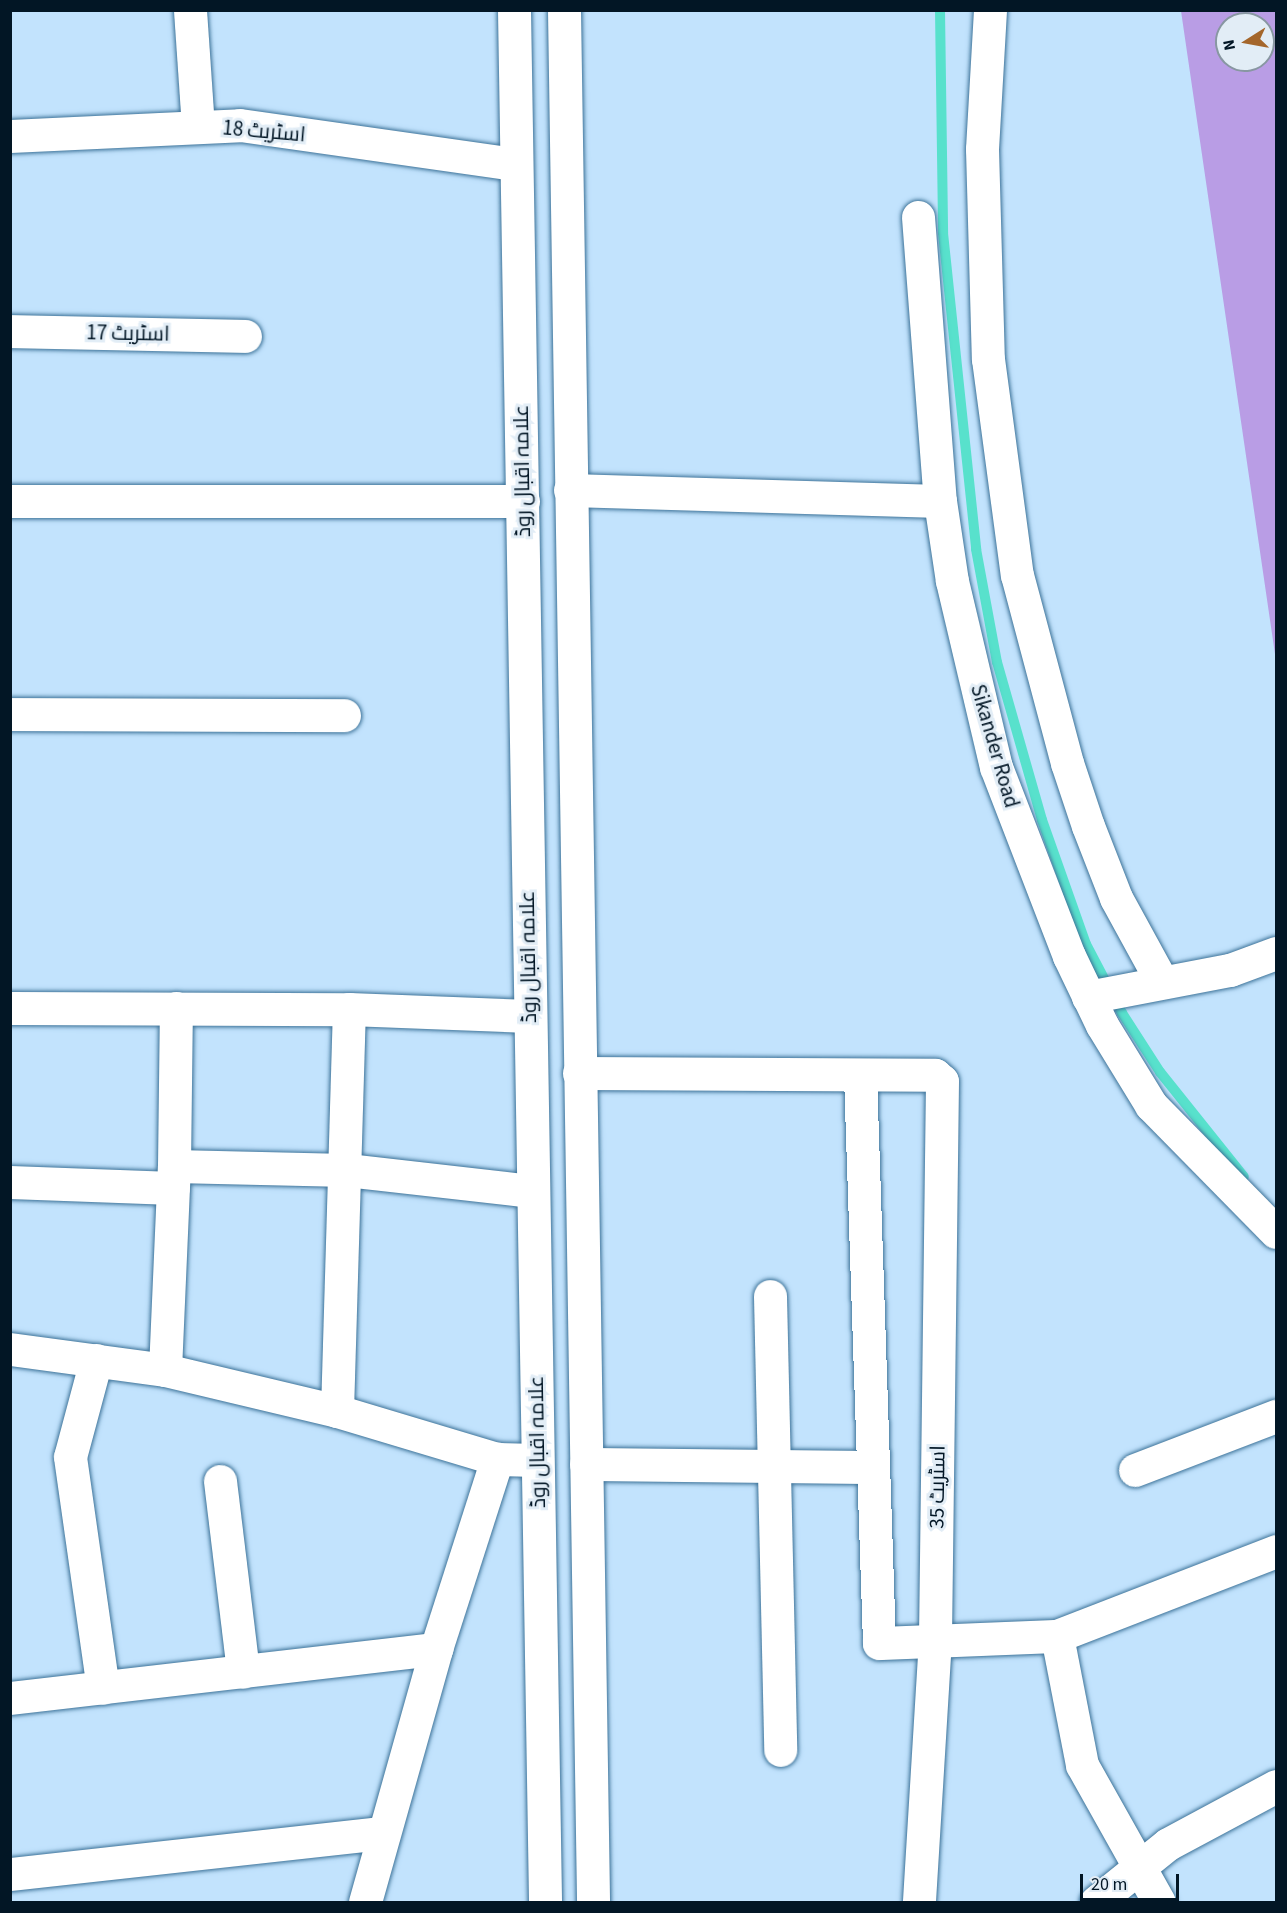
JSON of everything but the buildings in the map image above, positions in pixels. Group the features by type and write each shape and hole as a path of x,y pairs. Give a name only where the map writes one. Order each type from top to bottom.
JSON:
{"street":[{"path":"190,10 198,127"},
{"path":"990,10 982,149 988,359 1017,575 1067,763 1088,826 1116,898 1162,982"},
{"path":"514,17 564,15 593,1902"},
{"name":"علامہ اقبال روڈ","path":"514,17 545,1902"},
{"name":"اسٹریٹ 18","path":"10,136 240,125 515,164"},
{"name":"Sikander Road","path":"918,217 940,501 952,581 996,767 1088,997 1151,1105 1276,1232"},
{"name":"اسٹریٹ 17","path":"10,331 245,336"},
{"path":"570,489 940,501"},
{"path":"10,501 523,501"},
{"path":"10,714 344,715"},
{"path":"1088,997 1230,970 1276,953"},
{"path":"10,1008 349,1009 529,1016"},
{"path":"165,1370 174,1177 176,1008"},
{"path":"338,1411 347,1170 349,1009"},
{"path":"579,1073 860,1076 879,1643 1057,1636 1276,1551"},
{"name":"اسٹریٹ 35","path":"860,1076 935,1075 942,1081 935,1639 919,1902"},
{"path":"10,1182 347,1170 532,1191"},
{"path":"771,1296 780,1750"},
{"path":"536,1309 585,1309"},
{"path":"10,1349 165,1370 338,1411 497,1458 537,1460"},
{"path":"96,1360 70,1457 103,1688"},
{"path":"1135,1470 1276,1416"},
{"path":"365,1902 381,1833 436,1649 497,1458"},
{"path":"586,1464 873,1467"},
{"path":"220,1481 243,1672"},
{"path":"1057,1636 1082,1765 1159,1902"},
{"path":"540,1646 588,1647"},
{"path":"10,1698 436,1649"},
{"path":"1096,1902 1168,1844 1276,1786"},
{"path":"10,1874 381,1833"}],"shaded area":[{"path":"1181,11 1276,11 1276,661"}],"waterway":[{"path":"940,10 943,233 976,549 997,662 1042,820 1086,944 1122,1013 1160,1072 1244,1177"}]}
